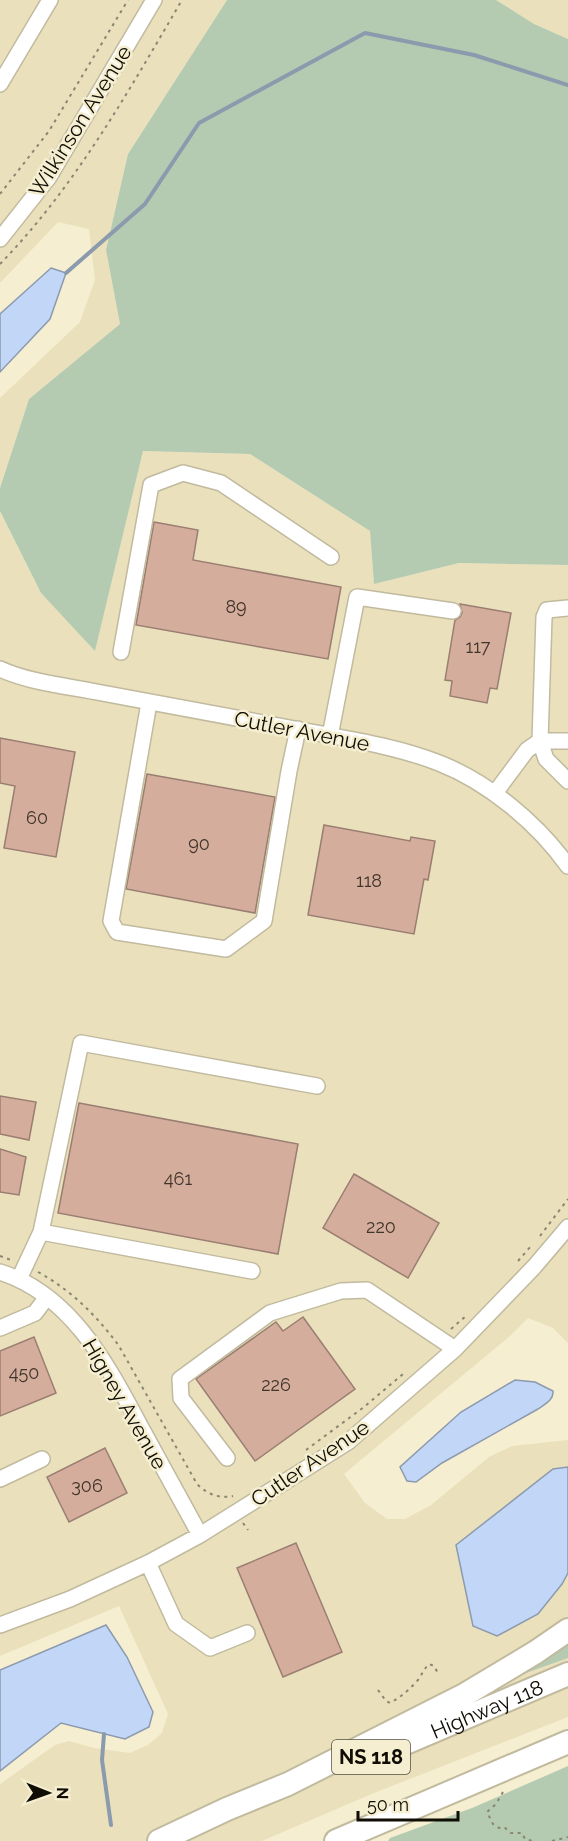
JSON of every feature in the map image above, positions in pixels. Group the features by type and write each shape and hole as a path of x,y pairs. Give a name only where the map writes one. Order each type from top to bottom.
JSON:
{"highway":[{"path":"159,1841 288,1784 466,1694 568,1630"},
{"name":"Highway 118","path":"174,1841 568,1674"},
{"path":"336,1841 568,1742"}],"street":[{"path":"0,84 50,0"},
{"name":"Wilkinson Avenue","path":"0,239 49,177 154,0"},
{"path":"121,652 151,485 183,473 221,483 331,557"},
{"path":"330,736 357,597 453,611"},
{"path":"568,608 547,610 544,617 540,741 546,759 568,781"},
{"name":"Cutler Avenue","path":"0,669 44,681 149,703 298,729 406,752 428,759 457,771 495,793 557,851 568,866"},
{"path":"149,703 111,921 117,932 226,949 264,921 298,729"},
{"path":"495,793 527,750 540,741 568,741"},
{"path":"22,1273 41,1232 81,1043 317,1086"},
{"name":"Cutler Avenue","path":"0,1625 70,1599 148,1563 200,1535 348,1442 455,1349 534,1267 568,1227"},
{"path":"41,1232 252,1271"},
{"name":"Higney Avenue","path":"0,1272 22,1273 84,1332 104,1360 200,1535"},
{"path":"227,1458 181,1398 180,1379 270,1313 341,1291 367,1290 455,1349"},
{"path":"0,1328 35,1313 47,1298"},
{"path":"0,1479 42,1459"},
{"path":"148,1563 176,1624 210,1648 247,1633"}],"path":[{"path":"0,194 49,132 128,0"},
{"path":"0,264 39,219 98,141 182,0"},
{"path":"518,1262 568,1199"},
{"path":"0,1256 22,1273 50,1279 73,1295 105,1327 119,1346 197,1484 204,1491 214,1495 238,1496"},
{"path":"445,1336 468,1314"},
{"path":"300,1454 364,1407 404,1372"},
{"path":"378,1690 390,1703 420,1678 424,1668 429,1664 434,1665 438,1673"},
{"path":"503,1792 488,1812 493,1824 499,1828 504,1827 511,1833 522,1833 525,1839 533,1841"},
{"path":"552,1841 568,1837"}],"shaded area":[{"path":"0,0 227,0 128,154 106,250 120,324 29,399 0,488 0,398 80,322 95,280 89,229 58,222 0,283"},
{"path":"496,0 568,0 568,39 534,24"},
{"path":"143,451 250,454 370,531 374,584 459,563 568,565 568,1343 553,1328 528,1318 510,1336 344,1474 365,1503 387,1519 405,1519 431,1505 489,1457 512,1446 568,1440 568,1467 553,1469 562,1584 568,1573 568,1717 374,1793 262,1841 0,1841 0,1784 55,1745 69,1741 94,1748 130,1753 148,1745 162,1733 168,1714 119,1606 0,1656 0,511 41,593 95,650"}],"green space":[{"path":"227,0 496,0 534,24 568,39 568,565 459,563 374,584 370,531 250,454 143,451 95,651 41,593 0,511 0,488 29,399 120,324 106,250 128,154"},
{"path":"568,1645 568,1658 512,1678"},
{"path":"568,1766 568,1841 388,1841 390,1838 472,1808"}],"water":[{"path":"51,268 66,273 50,319 0,372 0,314"},
{"path":"515,1380 535,1382 553,1391 552,1397 538,1409 442,1463 416,1482 407,1481 400,1467 461,1412"},
{"path":"568,1467 568,1573 562,1584 538,1614 497,1636 473,1626 456,1545 553,1469"},
{"path":"106,1625 127,1657 153,1712 149,1727 125,1739 61,1723 0,1771 0,1670"}],"building":[{"path":"154,522 198,530 193,560 341,587 328,659 136,625"},
{"path":"460,604 511,613 497,689 490,688 487,703 450,696 452,681 445,680 455,620 462,613"},
{"path":"0,738 75,752 56,857 4,848 15,786 0,783"},
{"path":"147,774 275,797 255,913 126,889"},
{"path":"324,825 410,841 411,837 435,841 428,880 424,879 414,934 308,915"},
{"path":"0,1096 36,1102 29,1140 0,1134"},
{"path":"79,1103 298,1144 278,1254 58,1213"},
{"path":"0,1149 26,1157 19,1195 0,1192"},
{"path":"354,1174 439,1223 408,1278 323,1228"},
{"path":"303,1317 355,1389 255,1461 196,1379 276,1322 283,1331"},
{"path":"34,1337 56,1393 0,1416 0,1351"},
{"path":"105,1448 127,1493 69,1522 47,1477"},
{"path":"296,1543 342,1652 283,1677 237,1568"}],"waterway":[{"path":"66,273 145,204 199,123 365,33 474,55 568,85"},
{"path":"104,1734 102,1760 111,1825"}]}
